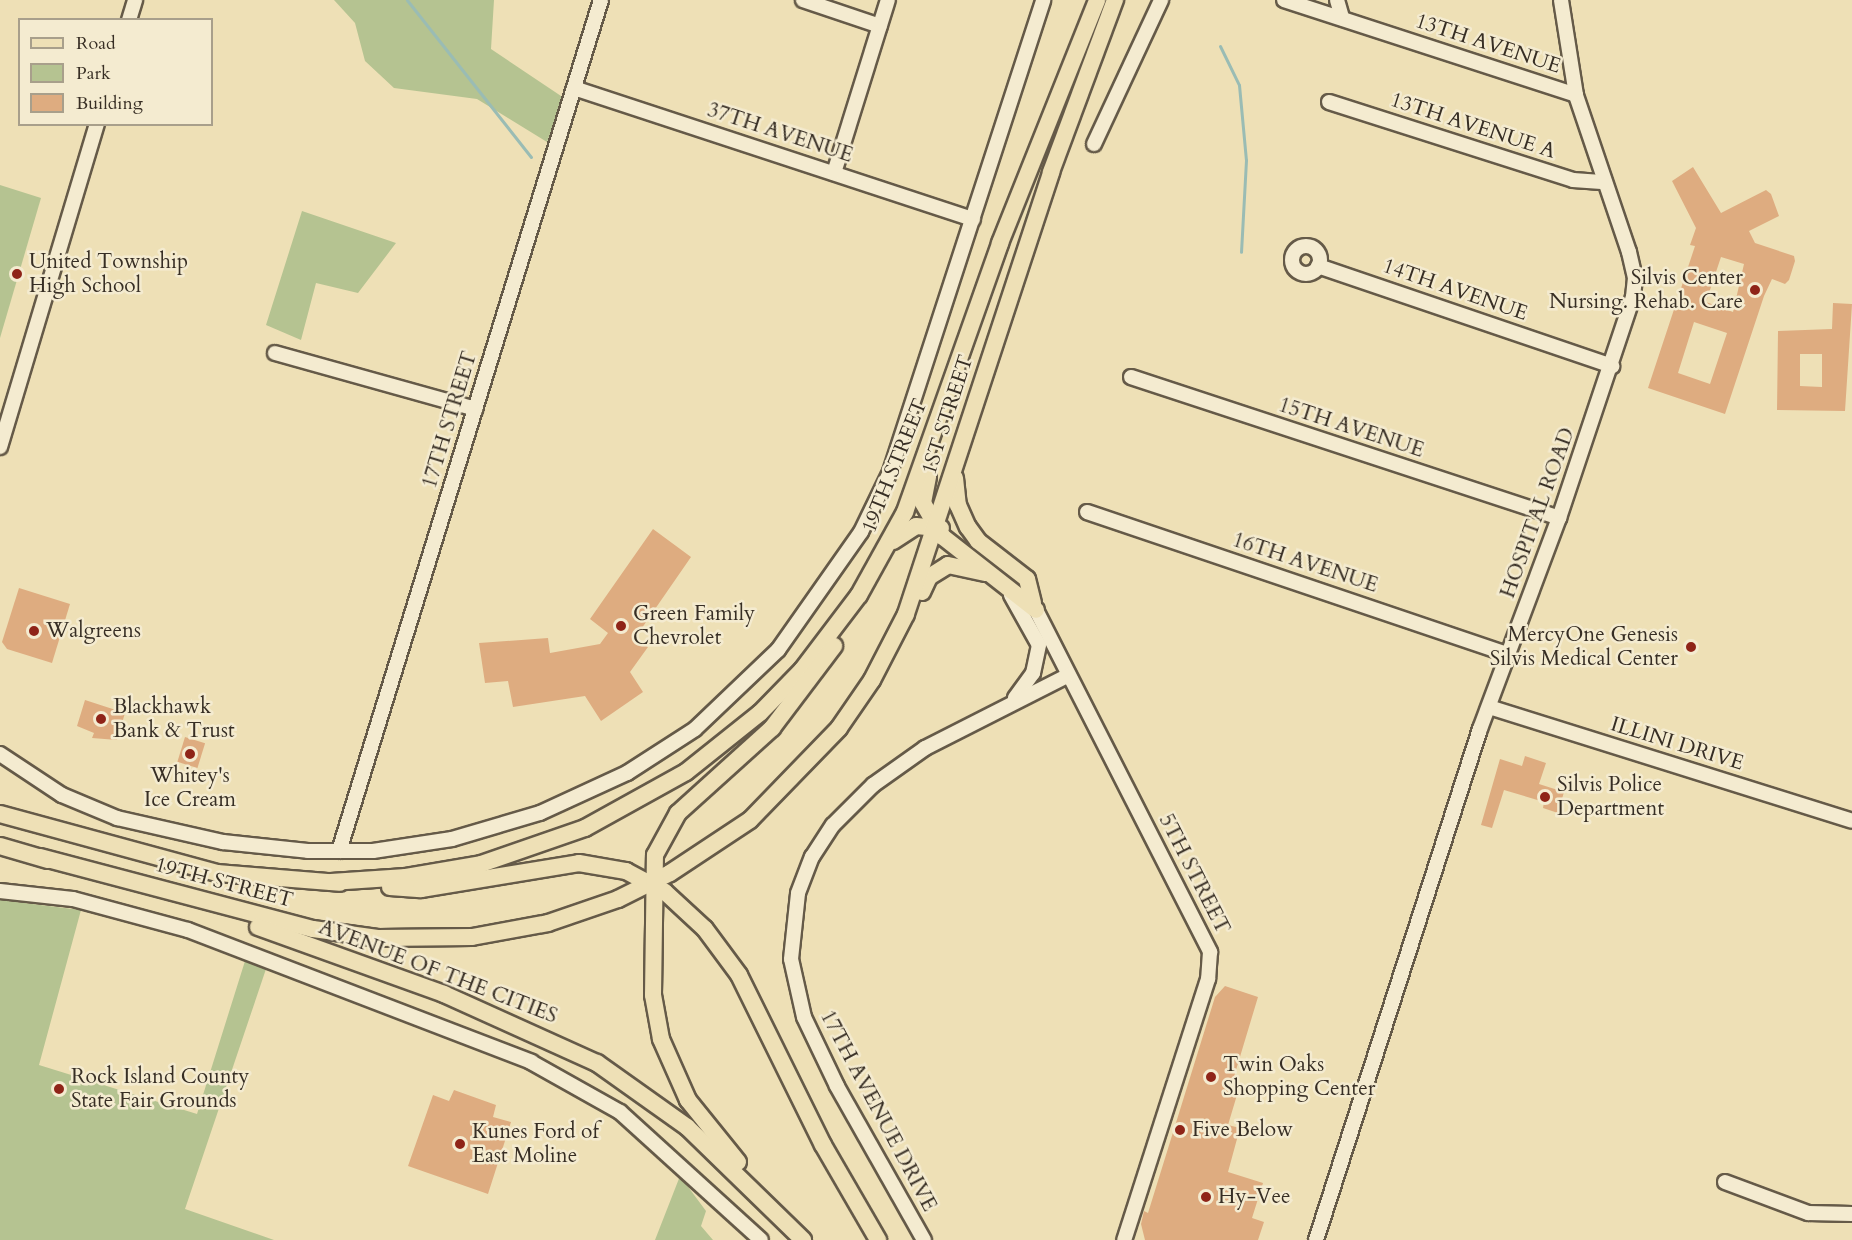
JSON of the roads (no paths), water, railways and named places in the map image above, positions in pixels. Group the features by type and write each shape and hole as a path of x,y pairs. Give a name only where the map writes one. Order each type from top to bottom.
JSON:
{"main road":[{"name":"19TH STREET","path":"332,882 406,878 481,864 552,841 636,802 686,772 760,713 827,640 869,578 888,545 926,460 973,318 1097,0"},
{"name":"1ST STREET","path":"762,809 803,770 838,728 890,648 956,466 1051,172 1115,0"},
{"path":"973,318 951,410 923,494 925,511 935,527 1034,606"},
{"path":"956,466 957,497 968,527 978,541 1027,579 1034,606"},
{"path":"888,545 910,528 935,527 950,531 1010,573 1034,606"},
{"path":"803,770 825,753 865,704 893,658 933,572 955,564 1005,583"},
{"name":"AVENUE OF THE CITIES","path":"805,1240 700,1117 667,1059 653,994 651,883 658,844 670,823 791,707 832,650 869,578"},
{"path":"0,805 144,855"},
{"name":"19TH STREET","path":"40,857 268,920 379,938 492,935 584,912 651,883 719,843 762,809"},
{"path":"0,814 144,855 218,873 421,889 579,863 606,865 651,883 690,914 728,958 823,1145 878,1240"},
{"name":"AVENUE OF THE CITIES","path":"0,846 269,930 444,994 566,1047 665,1109 805,1240"}],"street":[{"path":"130,18 135,0"},
{"name":"17TH STREET","path":"339,852 601,0"},
{"path":"803,0 880,26"},
{"path":"834,173 888,0"},
{"name":"19TH STREET","path":"339,852 431,843 529,817 627,773 695,729 778,650 861,532 890,472 1043,0"},
{"path":"1094,144 1161,0"},
{"name":"13TH AVENUE","path":"1284,0 1576,95"},
{"path":"1337,0 1342,18"},
{"name":"HOSPITAL ROAD","path":"1316,1240 1489,707 1612,366 1635,278 1576,95 1562,0"},
{"name":"37TH AVENUE","path":"574,88 973,219"},
{"name":"13TH AVENUE A","path":"1329,102 1573,180 1605,182"},
{"path":"0,447 96,126"},
{"name":"14TH AVENUE","path":"1318,266 1612,366"},
{"path":"275,353 475,409"},
{"name":"15TH AVENUE","path":"1131,377 1559,518"},
{"name":"16TH AVENUE","path":"1088,512 1509,655"},
{"path":"1005,583 1039,645 1034,672 1011,702"},
{"path":"1034,606 1069,675"},
{"name":"17TH AVENUE DRIVE","path":"924,1240 837,1086 804,1017 791,959 793,914 812,857 848,810 925,748 1011,702 1069,675"},
{"name":"5TH STREET","path":"1069,675 1210,952 1208,980 1124,1240"},
{"name":"ILLINI DRIVE","path":"1489,707 1852,821"},
{"path":"0,754 62,795 115,817 223,842 339,852"},
{"path":"0,891 74,898 188,930 523,1058 620,1112 761,1240"},
{"path":"1725,1182 1808,1213 1852,1214"}],"waterway":[{"path":"407,0 531,157"},
{"path":"1220,46 1239,85 1246,160 1241,252"}],"place":[{"name":"United Township High School","path":"17,274"},
{"name":"Silvis Center Nursing. Rehab. Care","path":"1755,290"},
{"name":"Green Family Chevrolet","path":"621,626"},
{"name":"Walgreens","path":"34,631"},
{"name":"MercyOne Genesis Silvis Medical Center","path":"1691,647"},
{"name":"Blackhawk Bank & Trust","path":"101,719"},
{"name":"Whitey's Ice Cream","path":"190,754"},
{"name":"Silvis Police Department","path":"1545,797"},
{"name":"Twin Oaks Shopping Center","path":"1211,1077"},
{"name":"Rock Island County State Fair Grounds","path":"59,1089"},
{"name":"Five Below","path":"1180,1130"},
{"name":"Kunes Ford of East Moline","path":"460,1144"},
{"name":"Hy-Vee","path":"1206,1197"}]}
